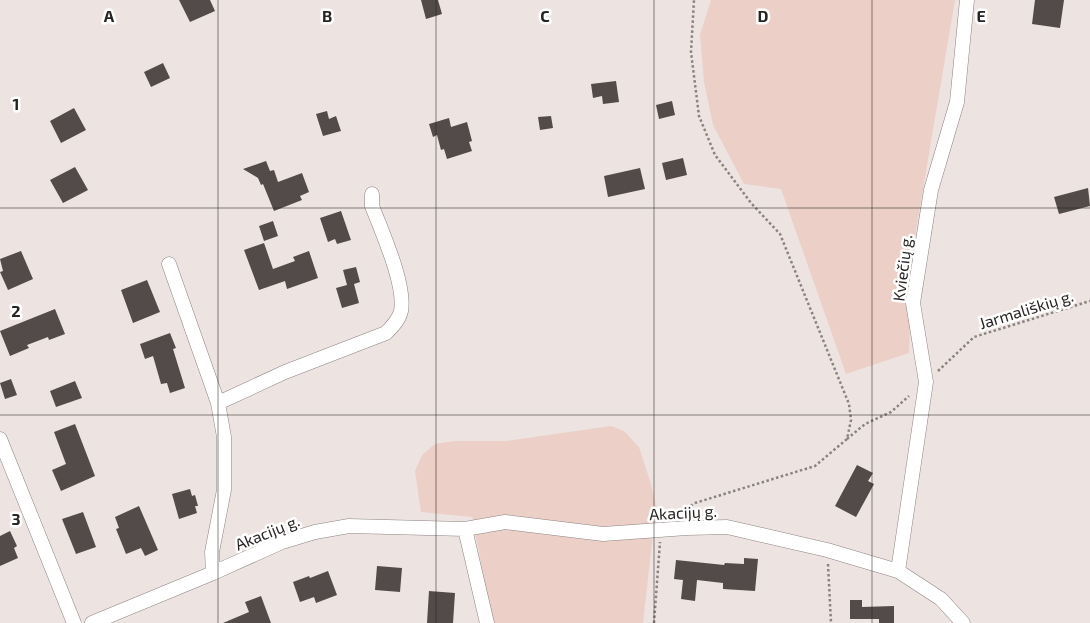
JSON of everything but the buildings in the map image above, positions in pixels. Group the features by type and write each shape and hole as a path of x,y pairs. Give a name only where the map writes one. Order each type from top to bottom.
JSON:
{"street":[{"name":"Kviečių g.","path":"898,571 926,382 913,303 931,190 957,102 967,0"},
{"path":"218,403 285,372 386,333 395,324 401,313 401,288 372,206 372,194"},
{"path":"169,264 218,403 224,437 224,490 212,552 212,573"},
{"path":"0,439 74,623"},
{"name":"Akacijų g.","path":"92,623 282,542 315,532 349,526 465,529 505,522 603,534 727,527 827,550 898,571 941,599 964,623"},
{"path":"465,529 487,623"}],"path":[{"path":"694,0 691,52 699,116 715,155 751,203 780,234 849,404 851,420 847,439"},
{"name":"Jarmališkių g.","path":"661,530 668,521 695,503 814,466 865,424 891,412 974,337 1090,301"},
{"path":"654,623 661,530"},
{"path":"827,550 831,623"}],"shaded area":[{"path":"711,0 955,0 913,248 909,353 846,374 781,189 744,184 713,125 704,82 700,35"},
{"path":"611,426 624,431 639,447 659,517 654,525 643,623 493,623 472,517 421,512 415,471 422,455 435,444 455,441 507,441"}]}
